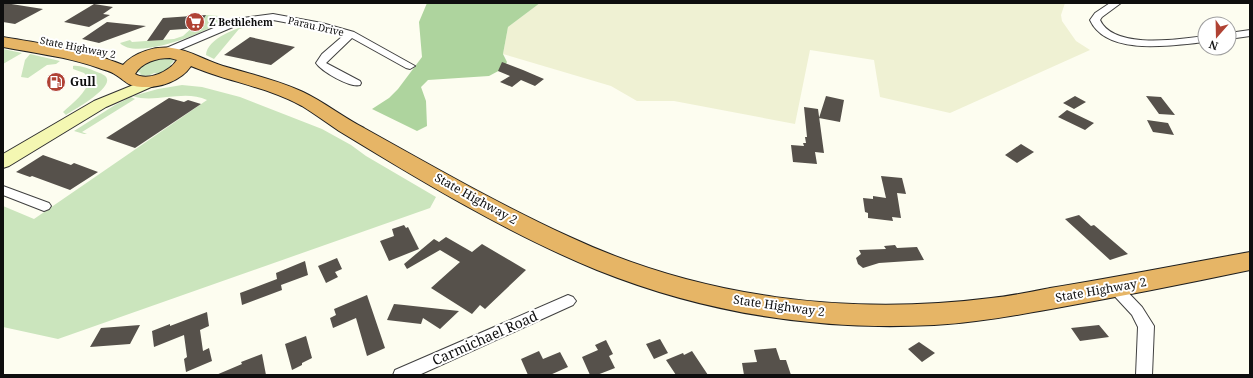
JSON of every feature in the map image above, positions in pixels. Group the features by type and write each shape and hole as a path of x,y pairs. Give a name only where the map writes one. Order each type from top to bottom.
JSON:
{"highway":[{"name":"State Highway 2","path":"3,33 115,55 159,54 171,52 208,67 275,87 327,112 343,125"},
{"name":"State Highway 2","path":"3,42 81,57 113,66 126,76 137,81 194,78 231,84 266,95 343,125 547,238 608,264 667,284 712,296 756,304 843,314 886,316 983,310 1115,288 1250,261"},
{"path":"126,76 127,71 136,63 159,54"},
{"path":"157,80 181,67 186,58"}],"street":[{"path":"1116,3 1098,15 1095,20 1101,29 1121,39 1139,44 1197,40"},
{"name":"Parau Drive","path":"159,54 244,20 273,17 322,26 351,34 410,66"},
{"name":"Parau Drive","path":"186,58 217,31"},
{"path":"1237,35 1250,33"},
{"path":"351,34 326,56 321,64 356,83"},
{"path":"100,104 102,99 126,76"},
{"path":"3,162 100,104 157,80"},
{"path":"3,190 44,206"},
{"path":"1115,288 1137,311 1146,326 1144,375"},
{"name":"Carmichael Road","path":"401,375 568,301"}],"green space":[{"path":"427,3 540,3 508,27 503,54 507,62 504,68 489,76 428,80 421,87 426,101 427,126 417,131 372,109 389,98 398,89 422,57 419,22"},
{"path":"540,3 1065,3 1061,15 1062,21 1076,41 1090,50 950,113 880,97 874,60 810,50 795,124 674,101 637,101 611,86 503,54 508,27"},
{"path":"206,15 225,18 217,24 189,37 156,47 141,49 128,48 120,43 130,40 132,42 174,39 183,36"},
{"path":"261,23 239,29 214,59 206,55 208,48 220,37 237,29"},
{"path":"3,49 22,53 3,64"},
{"path":"30,54 60,61 56,64 47,65 28,78 21,77 25,60"},
{"path":"163,57 170,58 174,61 170,65 173,66 158,74 154,73 145,76 137,72 137,68 154,59 160,60"},
{"path":"73,66 78,66 103,74 107,79 103,89 91,99 66,115 63,112 86,89 90,79 84,73 73,69"},
{"path":"182,85 202,87 240,97 322,129 436,197 430,208 58,339 3,327 3,206 34,219 207,100 189,96 141,98 133,96 158,89"},
{"path":"131,97 135,99 82,132 87,134 74,131 115,105"}],"building":[{"path":"3,3 43,9 15,24 3,22"},
{"path":"94,4 113,7 103,14 110,15 89,27 64,22"},
{"path":"206,15 198,28 170,30 163,40 147,41 163,18"},
{"path":"107,22 146,26 99,43 82,39"},
{"path":"250,37 295,47 271,65 224,55"},
{"path":"502,62 544,79 535,86 521,80 512,87 500,82 510,76 498,71"},
{"path":"826,96 844,100 840,122 819,118"},
{"path":"1075,96 1086,102 1074,109 1063,103"},
{"path":"1146,96 1161,97 1175,115 1159,114"},
{"path":"169,98 184,102 188,100 201,104 135,148 106,138"},
{"path":"804,107 818,109 824,153 815,152 817,164 793,162 791,145 804,146 803,143 806,143 805,137 807,137"},
{"path":"1067,110 1094,123 1085,130 1058,117"},
{"path":"1147,120 1168,123 1174,135 1153,132"},
{"path":"1021,144 1034,152 1017,163 1005,155"},
{"path":"43,155 71,165 74,163 98,172 70,190 32,176 30,177 16,172"},
{"path":"881,176 902,178 906,194 897,193 901,218 892,217 893,221 868,218 868,213 865,212 863,198 873,199 873,196 886,198"},
{"path":"1079,215 1091,226 1094,225 1128,254 1110,260 1065,219"},
{"path":"404,225 406,228 408,227 419,249 389,261 380,241 394,236 392,229"},
{"path":"446,237 472,252 482,244 526,270 485,309 480,305 472,314 431,288 460,262 440,250 407,269 404,264 434,239 439,242"},
{"path":"895,245 897,248 917,247 924,260 879,263 863,268 858,264 856,258 861,254 859,250 886,249 884,246"},
{"path":"337,258 342,269 335,272 338,277 326,283 318,266"},
{"path":"305,261 308,275 281,285 282,290 242,305 240,293 277,279 276,273"},
{"path":"367,295 385,348 367,356 356,318 333,328 330,318 336,315 334,309"},
{"path":"394,304 459,311 440,329 423,318 421,324 387,320"},
{"path":"207,312 209,326 200,330 203,351 209,348 212,361 186,372 184,359 187,357 184,335 154,347 152,331"},
{"path":"140,325 130,344 90,347 101,328"},
{"path":"1099,325 1109,337 1080,341 1071,328"},
{"path":"306,336 312,358 292,370 285,344"},
{"path":"660,339 668,353 654,359 646,344"},
{"path":"606,340 613,354 609,356 615,368 597,375 590,375 582,357 598,350 595,345"},
{"path":"919,342 935,353 922,362 908,349"},
{"path":"776,348 780,360 786,360 791,375 744,375 742,363 757,362 754,350"},
{"path":"539,351 543,359 560,352 568,367 550,375 528,375 521,359"},
{"path":"692,351 708,375 676,375 666,360"},
{"path":"262,354 266,375 216,375 242,364 241,362"}],"place":[{"name":"Z Bethlehem","path":"195,22"},
{"name":"Gull","path":"56,82"}]}
